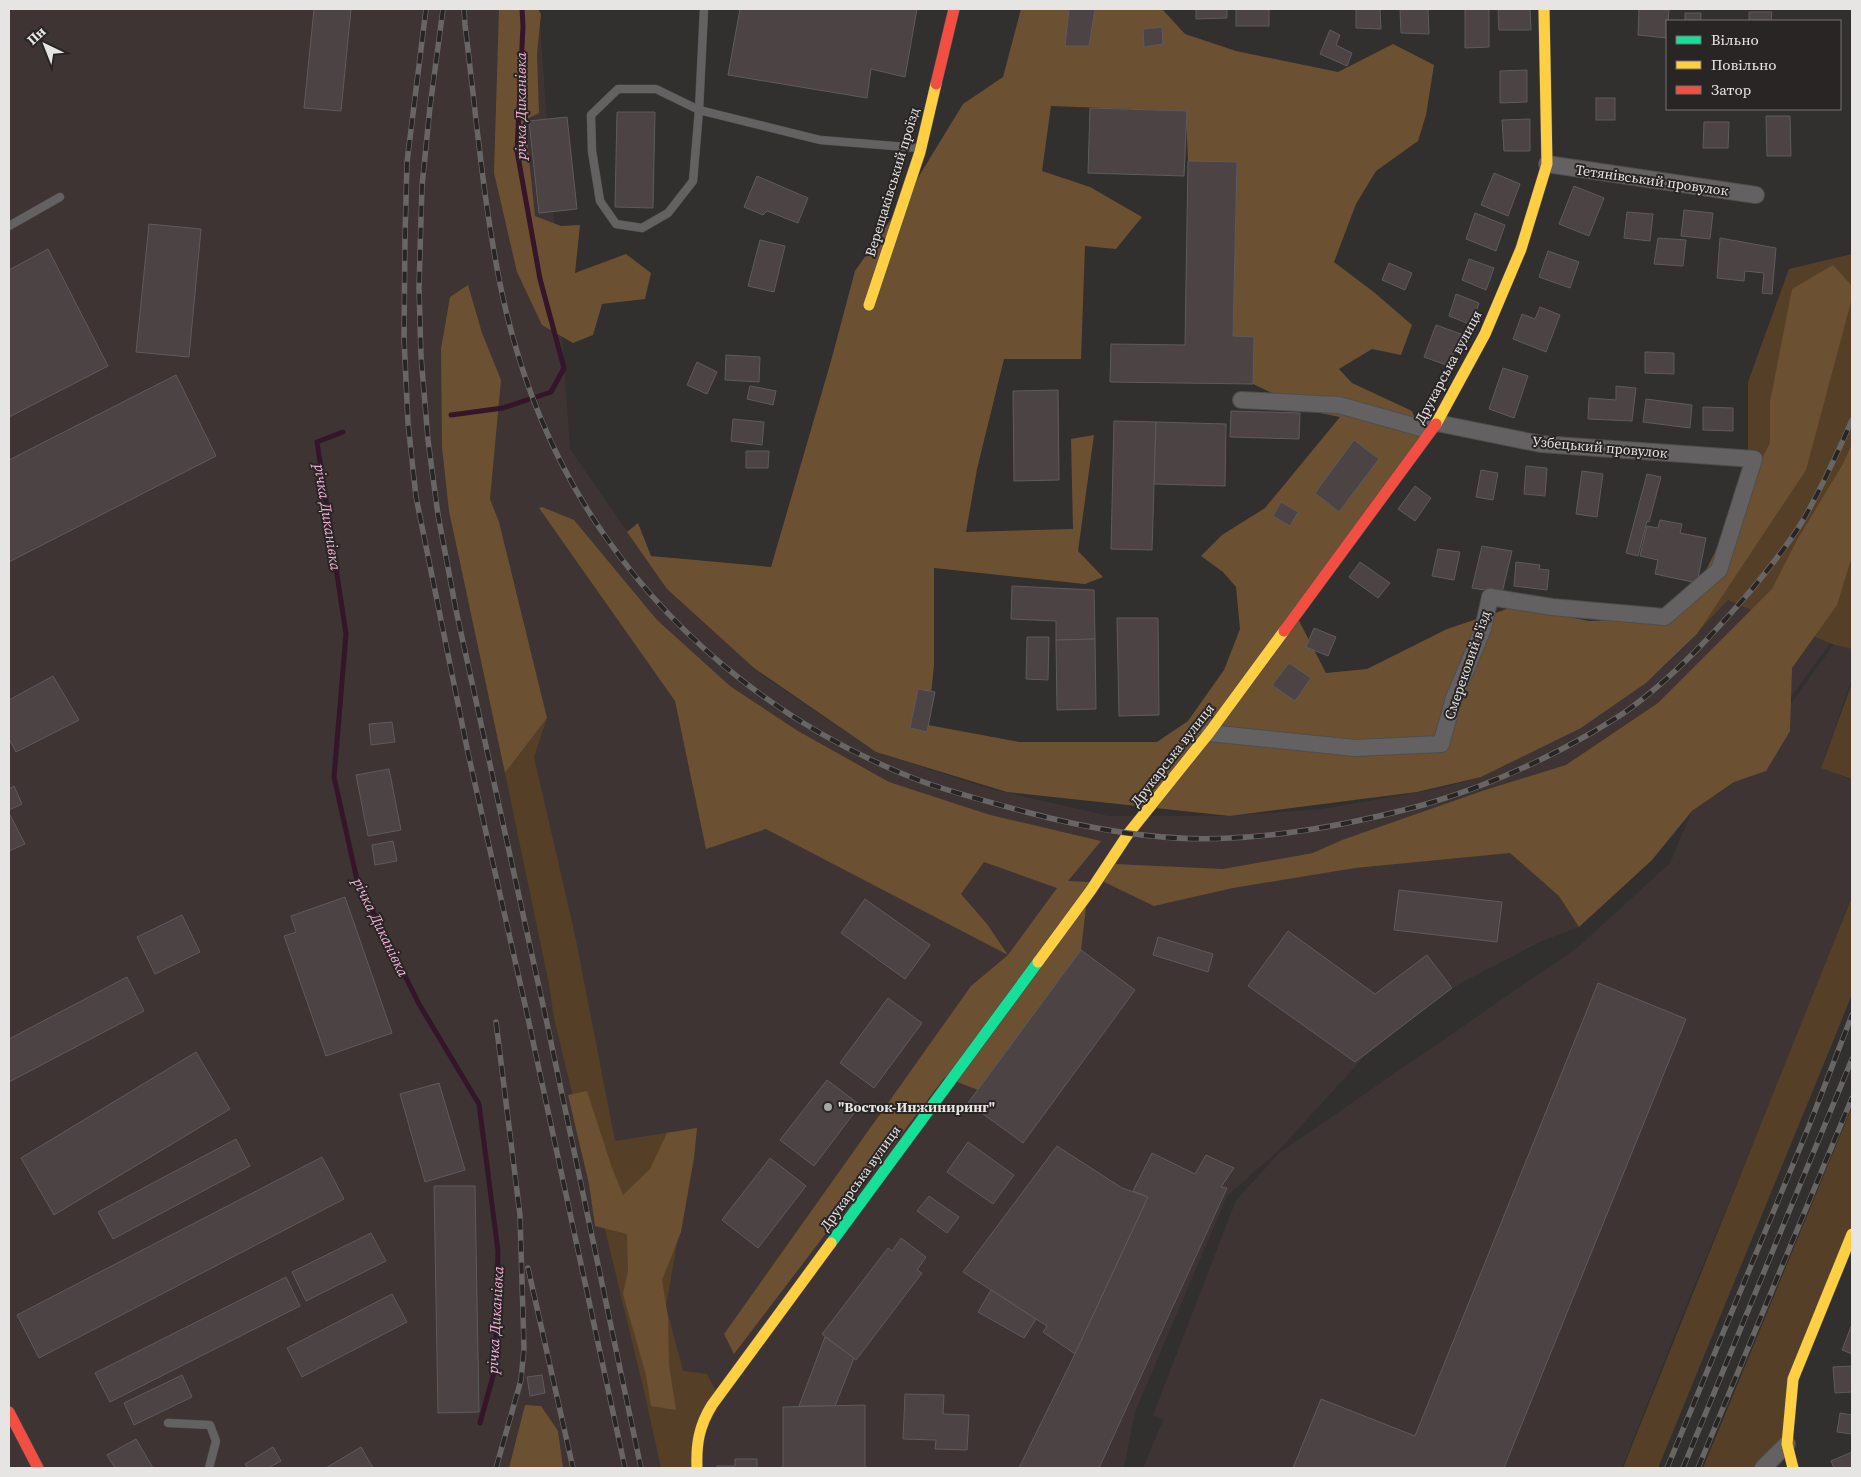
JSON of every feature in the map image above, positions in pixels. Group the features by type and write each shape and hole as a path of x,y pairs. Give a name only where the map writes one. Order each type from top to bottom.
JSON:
{"street":[{"name":"Верещаківський проїзд","path":"869,305 921,148 954,9"},
{"name":"Друкарська вулиця","path":"697,1468 696,1444 702,1421 718,1395 1091,890 1128,834 1210,733 1437,423 1485,334 1500,300 1521,249 1547,164 1544,9"},
{"name":"Тетянівський провулок","path":"1547,164 1756,195"},
{"name":"Узбецький провулок","path":"1241,400 1339,405 1422,428 1437,423 1541,444 1754,459"},
{"name":"Смерековий в'їзд","path":"1210,733 1354,748 1441,744 1454,698 1483,629 1490,597 1552,608 1665,617 1719,570 1754,459"},
{"path":"1793,1468 1787,1444 1793,1379 1852,1234"},
{"path":"9,1412 38,1468"},
{"path":"1763,1468 1787,1444"}],"lane":[{"path":"704,9 699,110 693,181 668,213 642,228 616,224 600,201 592,152 591,114 618,89 656,89 699,110 820,140 921,148"},
{"path":"9,226 60,197"},
{"path":"168,1423 210,1425 216,1440 209,1468"}],"shaded area":[{"path":"9,9 539,9 570,449 667,589 762,675 876,752 987,788 1109,816 1230,816 1322,809 1437,789 1481,777 1581,728 1646,683 1685,647 1728,600 1831,642 1791,697 1731,755 1682,810 1652,860 1579,927 1540,942 1452,988 1366,1055 1278,1151 1227,1196 1135,1412 1124,1468 9,1468"},
{"path":"499,9 538,9 541,14 537,54 539,113 525,120 535,216 561,226 580,225 575,273 626,254 651,273 645,299 602,304 593,335 573,343 542,325 517,272 494,173"},
{"path":"1021,9 1162,9 1185,34 1236,51 1338,72 1393,44 1434,65 1426,115 1418,141 1376,171 1356,204 1334,262 1375,293 1412,325 1401,355 1372,349 1339,369 1352,383 1412,411 1424,441 1296,615 1326,673 1367,669 1447,629 1513,607 1590,621 1665,617 1696,590 1770,443 1770,402 1792,289 1833,265 1852,286 1852,298 1806,470 1697,634 1646,683 1581,728 1481,777 1417,792 1230,816 1007,792 876,752 754,668 667,589 627,532 638,523 651,556 771,567 855,271 905,199 963,104 1003,77","holes":["1051,106 1186,111 1188,161 1237,162 1233,336 1253,384 1310,411 1340,417 1265,508 1222,535 1201,556 1223,572 1236,587 1240,629 1224,670 1188,721 1157,742 1019,742 928,725 934,665 934,568 1085,584 1103,577 1078,551 1094,435 1071,439 1073,529 966,532 977,469 1004,359 1081,359 1085,246 1116,249 1142,217 1090,187 1042,171"]},
{"path":"1852,254 1852,649 1832,644 1728,600 1700,630 1665,617 1721,566 1754,459 1748,450 1748,382 1789,269"},
{"path":"468,285 482,333 501,380 490,499 499,522 547,718 505,773 449,511 442,447 441,349 450,297"},
{"path":"1852,444 1852,556 1837,605 1792,668 1790,731 1766,771 1734,782 1692,811 1652,860 1579,927 1559,896 1510,853 1355,868 1233,888 1154,906 1098,879 1114,864 1223,869 1313,853 1342,840 1485,790 1566,765 1658,703 1772,589 1797,540 1843,464"},
{"path":"542,507 574,520 657,620 730,686 798,731 889,782 990,815 1101,841 1068,881 1089,882 1081,950 978,1090 945,1077 734,1354 724,1334 971,986 1008,955 766,829 706,849 675,701 539,508","holes":["984,862 1057,888 1008,955 987,924 961,894"]},
{"path":"1834,644 1852,648 1852,679 1821,767 1852,780 1852,896 1797,1037 1689,1299 1622,1468 1143,1468 1163,1420 1153,1415 1236,1200 1279,1153 1578,947 1670,863 1692,811 1733,783 1733,754 1793,701"},
{"path":"1852,683 1852,779 1821,768"},
{"path":"547,718 534,757 575,935 615,1141 697,1128 666,1306 683,1371 707,1374 718,1395 695,1468 661,1468 554,1018 549,984 505,773"},
{"path":"1852,897 1852,994 1836,1034 1658,1468 1623,1468"},
{"path":"587,1091 612,1168 623,1195 650,1169 667,1133 697,1128 694,1158 681,1232 662,1280 668,1317 669,1365 676,1410 651,1406 646,1375 623,1294 628,1271 627,1234 595,1226 589,1184 568,1095"},
{"path":"1852,1107 1852,1232 1793,1379 1787,1444 1763,1468 1703,1468"},
{"path":"525,1405 541,1406 558,1431 563,1468 509,1468"}],"building":[{"path":"314,9 351,9 341,111 304,108"},
{"path":"740,9 917,9 905,77 871,69 867,98 728,75"},
{"path":"1069,9 1095,9 1089,46 1065,46"},
{"path":"1196,9 1227,9 1227,18 1196,19"},
{"path":"1236,9 1269,9 1269,26 1236,26"},
{"path":"1356,9 1380,9 1381,29 1356,28"},
{"path":"1400,9 1428,9 1429,34 1401,33"},
{"path":"1465,9 1489,9 1489,47 1465,48"},
{"path":"1498,9 1530,9 1531,30 1499,30"},
{"path":"1639,9 1669,9 1668,20 1666,20 1666,38 1638,35"},
{"path":"1749,12 1772,12 1771,20 1749,20"},
{"path":"1685,13 1701,13 1701,20 1685,20"},
{"path":"1162,27 1163,44 1144,47 1143,29"},
{"path":"1330,30 1340,35 1336,45 1352,53 1347,66 1320,54"},
{"path":"1527,70 1527,102 1500,103 1500,71"},
{"path":"1596,98 1615,98 1615,120 1596,120"},
{"path":"1090,108 1187,111 1184,176 1088,173"},
{"path":"617,112 655,112 653,208 615,207"},
{"path":"1766,116 1790,116 1791,156 1767,156"},
{"path":"567,117 577,209 539,213 529,121"},
{"path":"1530,119 1530,151 1504,151 1502,120"},
{"path":"1704,122 1729,122 1728,148 1703,148"},
{"path":"1188,161 1237,162 1233,336 1254,337 1253,384 1110,382 1111,344 1185,345"},
{"path":"1494,173 1520,184 1508,216 1481,205"},
{"path":"757,176 808,198 798,223 767,211 763,215 744,207"},
{"path":"1574,186 1604,198 1589,236 1559,224"},
{"path":"1684,210 1713,213 1710,239 1681,236"},
{"path":"1627,212 1653,214 1650,241 1624,238"},
{"path":"1475,213 1505,225 1496,251 1466,239"},
{"path":"149,224 201,229 189,357 136,352"},
{"path":"1658,238 1686,240 1683,266 1654,264"},
{"path":"1720,238 1776,248 1772,294 1762,293 1764,273 1745,271 1744,281 1717,278"},
{"path":"760,240 785,246 774,292 748,286"},
{"path":"48,249 108,366 9,417 9,270"},
{"path":"1548,251 1579,262 1570,288 1539,277"},
{"path":"1469,259 1494,268 1486,290 1462,280"},
{"path":"1389,263 1412,273 1405,290 1382,280"},
{"path":"1456,294 1479,303 1472,325 1449,316"},
{"path":"1540,307 1560,315 1546,352 1513,339 1522,314 1535,319"},
{"path":"1436,325 1461,334 1449,366 1424,357"},
{"path":"1645,352 1674,353 1674,374 1645,373"},
{"path":"726,355 760,357 759,382 725,380"},
{"path":"697,362 717,372 707,394 687,385"},
{"path":"1503,368 1528,376 1514,418 1489,409"},
{"path":"176,375 216,456 9,562 9,460"},
{"path":"750,386 776,391 773,405 747,399"},
{"path":"1616,386 1636,388 1632,421 1588,419 1589,398 1616,400"},
{"path":"1058,390 1059,480 1014,481 1013,391"},
{"path":"1646,399 1692,405 1690,428 1643,422"},
{"path":"1703,407 1733,408 1733,431 1703,430"},
{"path":"1231,411 1300,413 1299,439 1230,437"},
{"path":"733,419 764,422 762,445 731,441"},
{"path":"1114,421 1156,422 1152,550 1111,549"},
{"path":"1156,422 1226,424 1225,486 1154,484"},
{"path":"1354,440 1379,459 1339,512 1315,493"},
{"path":"746,451 769,451 768,468 746,468"},
{"path":"1526,466 1547,468 1545,496 1524,494"},
{"path":"1481,470 1498,473 1493,500 1476,497"},
{"path":"1582,471 1603,474 1597,517 1576,514"},
{"path":"1647,474 1661,477 1638,556 1626,553"},
{"path":"1415,486 1431,498 1415,521 1398,509"},
{"path":"1281,502 1298,512 1290,526 1273,516"},
{"path":"1660,520 1682,524 1680,533 1706,538 1697,583 1655,574 1658,560 1640,556 1647,526 1658,528"},
{"path":"1482,546 1512,551 1502,593 1472,588"},
{"path":"1438,549 1460,552 1454,580 1432,576"},
{"path":"1360,562 1390,583 1378,598 1349,577"},
{"path":"1516,562 1540,565 1539,569 1549,570 1547,590 1514,586"},
{"path":"1012,586 1094,590 1095,639 1056,640 1056,621 1011,619"},
{"path":"1117,618 1158,618 1159,715 1119,716"},
{"path":"1314,628 1336,637 1328,656 1306,647"},
{"path":"1027,637 1049,637 1048,680 1026,679"},
{"path":"1095,639 1096,709 1057,710 1056,640"},
{"path":"1289,663 1311,678 1295,701 1272,685"},
{"path":"53,676 79,720 16,752 9,739 9,700"},
{"path":"918,689 935,692 927,732 910,728"},
{"path":"392,722 395,742 371,745 369,724"},
{"path":"389,769 401,830 368,836 356,775"},
{"path":"14,786 22,804 9,810 9,789"},
{"path":"9,813 25,844 9,851"},
{"path":"393,841 397,861 375,865 372,845"},
{"path":"1399,890 1502,902 1497,942 1394,930"},
{"path":"345,897 392,1033 326,1056 284,936 296,932 291,916"},
{"path":"865,899 930,945 905,979 841,933"},
{"path":"182,915 200,952 155,974 137,937"},
{"path":"1288,931 1375,994 1427,955 1452,988 1355,1062 1248,986"},
{"path":"1158,937 1213,954 1208,972 1153,955"},
{"path":"1081,950 1135,990 1023,1143 968,1103"},
{"path":"127,977 144,1011 9,1082 9,1039"},
{"path":"1598,983 1686,1019 1504,1468 1293,1468 1321,1399 1415,1436"},
{"path":"888,998 922,1023 874,1088 840,1063"},
{"path":"196,1052 230,1109 54,1215 21,1158"},
{"path":"827,1080 860,1105 814,1166 780,1140"},
{"path":"439,1083 465,1170 425,1182 400,1094"},
{"path":"236,1139 250,1166 113,1239 98,1212"},
{"path":"968,1142 1014,1175 993,1204 947,1172"},
{"path":"1057,1146 1122,1188 1148,1197 1075,1354 1043,1332 1047,1326 963,1272"},
{"path":"1152,1153 1195,1174 1206,1155 1234,1168 1221,1187 1227,1188 1099,1468 1019,1468 1075,1354 1148,1197 1133,1191"},
{"path":"322,1157 344,1199 39,1358 17,1315"},
{"path":"770,1158 806,1186 758,1248 722,1220"},
{"path":"434,1186 475,1186 479,1412 438,1413"},
{"path":"929,1196 959,1217 947,1233 917,1211"},
{"path":"371,1233 386,1261 306,1301 292,1272"},
{"path":"901,1238 926,1257 917,1270 922,1273 856,1360 822,1334 888,1248 892,1251"},
{"path":"286,1277 300,1306 110,1402 95,1373"},
{"path":"991,1290 1036,1319 1024,1338 978,1312"},
{"path":"392,1294 407,1322 302,1377 287,1348"},
{"path":"1852,1324 1852,1354 1842,1350"},
{"path":"825,1337 854,1358 835,1406 799,1406"},
{"path":"1852,1366 1852,1392 1835,1393 1833,1367"},
{"path":"182,1375 192,1397 134,1425 124,1403"},
{"path":"542,1375 545,1393 530,1396 527,1377"},
{"path":"905,1394 944,1395 943,1414 969,1415 967,1450 935,1449 936,1440 903,1439"},
{"path":"865,1405 865,1468 783,1468 783,1407"},
{"path":"1840,1413 1852,1415 1852,1434 1837,1432"},
{"path":"136,1439 153,1468 115,1468 107,1455"},
{"path":"273,1447 281,1461 268,1468 248,1468 245,1464"},
{"path":"361,1447 373,1468 326,1468"},
{"path":"1852,1452 1852,1468 1834,1468 1831,1461"},
{"path":"735,1459 757,1459 757,1468 717,1468 717,1466 735,1466"}],"waterway":[{"name":"річка Диканівка","path":"451,415 503,408 551,392 564,368 540,279 517,151 523,26 522,9"},
{"name":"річка Диканівка","path":"343,432 317,442 346,634 334,777 357,880 419,1004 479,1104 498,1251 495,1369 480,1423"}],"railway":[{"path":"426,9 407,162 405,238 404,338 408,423 416,497 468,753 526,1009 625,1468"},
{"path":"443,9 422,186 419,288 421,356 428,440 438,515 456,610 548,1028 641,1468"},
{"path":"464,9 492,240 506,311 533,399 558,456 588,510 635,576 669,614 705,649 743,681 784,711 827,737 872,760 918,780 958,793 1051,818 1102,829 1153,836 1204,839 1303,831 1375,817 1423,805 1467,791 1510,774 1573,743 1624,713 1662,683 1709,637 1753,588 1797,531 1835,459 1852,420"},
{"path":"1667,1468 1809,1126 1852,1015"},
{"path":"496,1022 520,1215 524,1348 521,1380 496,1468"},
{"path":"1683,1468 1852,1059"},
{"path":"1698,1468 1852,1098"},
{"path":"528,1268 573,1468"}],"traffic: fast":[{"path":"831,1243 1038,962"}],"traffic: slow":[{"path":"1436,424 1485,334 1521,249 1547,164 1544,9"},
{"path":"869,305 920,152 936,84"},
{"path":"1038,962 1091,890 1128,834 1209,733 1284,631"},
{"path":"1793,1468 1787,1444 1793,1379 1852,1234"},
{"path":"697,1468 699,1435 712,1405 831,1243"}],"traffic: jam":[{"path":"936,84 954,9"},
{"path":"1284,631 1436,424"},
{"path":"9,1412 38,1468"}],"place":[{"name":"\"Восток-Инжиниринг\"","path":"828,1107"}]}
